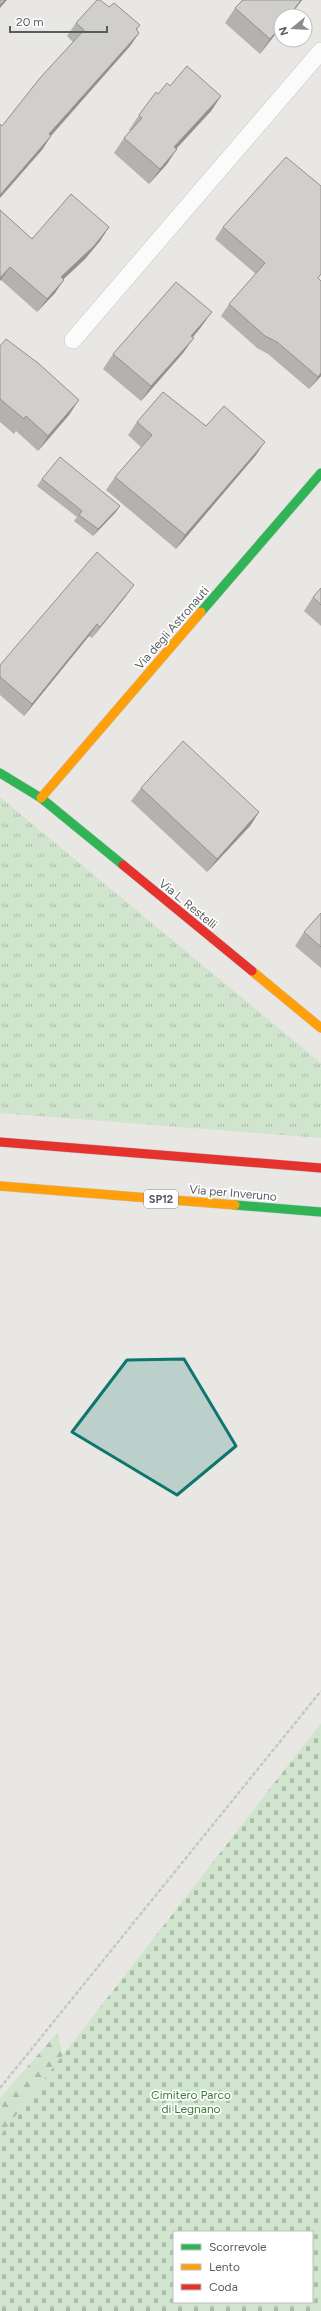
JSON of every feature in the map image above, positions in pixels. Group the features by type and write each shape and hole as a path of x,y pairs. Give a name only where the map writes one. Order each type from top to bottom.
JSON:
{"street":[{"name":"Via degli Astronauti","path":"41,798 321,473"},
{"name":"Via L. Restelli","path":"0,773 41,798 321,1028"},
{"path":"0,1142 321,1168"},
{"name":"Via per Inveruno","path":"0,1186 321,1212"}],"lane":[{"path":"73,340 321,51"}],"path":[{"path":"0,2088 321,1691"}],"highlighted area":[{"path":"184,1359 236,1446 177,1495 72,1432 127,1360"}],"green space":[{"path":"0,797 321,1063 321,1138 0,1113"},
{"name":"Cimitero Parco di Legnano","path":"321,1723 321,2311 0,2311 0,2136"},
{"path":"57,2033 63,2055 0,2136 0,2098"}],"building":[{"path":"0,0 5,0 0,5"},
{"path":"97,0 100,0 109,7 114,3 140,25 136,29 139,33 49,134 51,136 0,195 0,124 2,126 40,78 84,30 76,23"},
{"path":"243,0 301,0 295,8 273,8 273,35 270,39 235,8"},
{"path":"187,66 221,96 174,147 177,149 160,169 124,138 142,118 139,115 156,92 158,94 167,83 170,86"},
{"path":"286,157 321,186 321,274 318,278 321,281 321,373 318,377 277,342 265,336 229,304 265,263 223,227"},
{"path":"71,194 109,227 94,246 61,277 64,280 47,299 10,267 0,278 0,210 32,239"},
{"path":"176,282 212,312 191,336 194,338 151,386 113,354"},
{"path":"6,339 38,363 79,400 48,436 26,416 24,419 0,399 0,346"},
{"path":"163,392 206,426 224,406 265,442 185,535 115,477 152,435 137,422"},
{"path":"60,457 120,506 98,529 79,515 82,511 42,479"},
{"path":"97,552 134,585 100,627 97,624 32,704 0,677 0,665"},
{"path":"321,588 321,605 313,597"},
{"path":"183,741 259,812 217,859 141,788"},
{"path":"321,913 321,947 304,932"}],"traffic: fast":[{"path":"201,612 321,473"},
{"path":"0,773 41,798 123,865"},
{"path":"235,1205 321,1212"}],"traffic: slow":[{"path":"41,798 201,612"},
{"path":"252,971 321,1028"},
{"path":"0,1186 235,1205"}],"traffic: jam":[{"path":"123,865 252,971"},
{"path":"0,1142 321,1168"}]}
